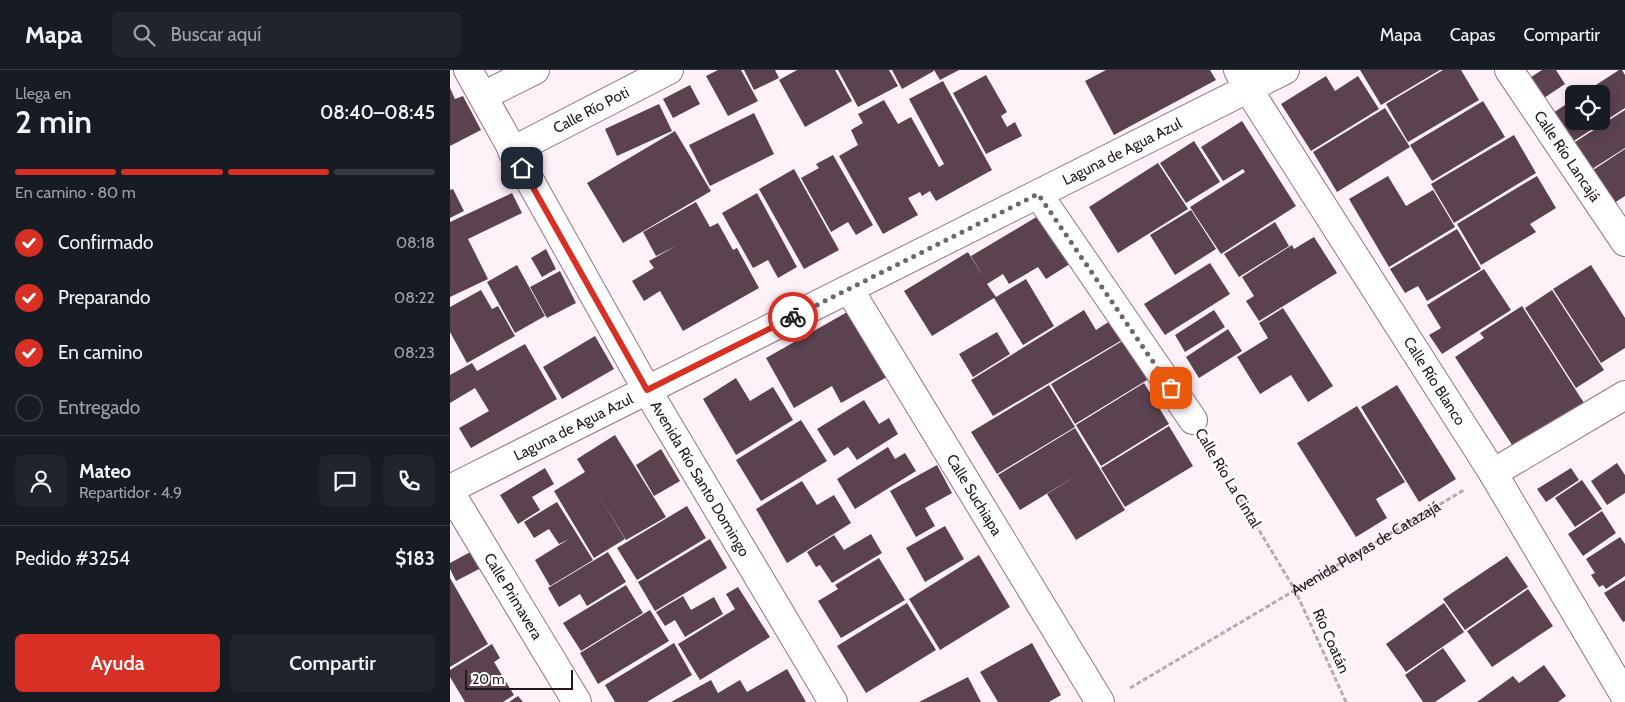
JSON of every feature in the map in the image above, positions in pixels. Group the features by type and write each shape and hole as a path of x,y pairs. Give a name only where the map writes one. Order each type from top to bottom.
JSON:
{"street":[{"name":"Avenida Río Santo Domingo","path":"468,70 647,390 833,702"},
{"path":"483,96 535,70"},
{"name":"Calle Río Poti","path":"512,151 669,70"},
{"name":"Laguna de Agua Azul","path":"450,491 1038,194 1243,79 1285,70"},
{"name":"Calle Río Lancajá","path":"1509,70 1625,242"},
{"name":"Calle Río Blanco","path":"1243,79 1492,473 1625,696"},
{"name":"Calle Río La Cintal","path":"1038,194 1193,420"},
{"name":"Calle Suchiapa","path":"849,289 1111,697"},
{"path":"1492,473 1625,395"},
{"name":"Calle Primavera","path":"450,491 576,702"}],"path":[{"name":"Calle Río La Cintal","path":"1193,420 1295,590"},
{"name":"Avenida Playas de Catazajá","path":"1111,697 1492,473"},
{"name":"Río Coatán","path":"1295,590 1346,702"}],"building":[{"path":"718,70 741,70 758,101 728,116 706,76"},
{"path":"744,70 775,70 779,78 754,90"},
{"path":"797,70 835,70 852,101 805,127 779,80"},
{"path":"838,70 889,70 898,86 858,107"},
{"path":"892,70 933,70 934,71 902,89"},
{"path":"934,70 959,70 940,80"},
{"path":"1106,70 1210,70 1216,80 1114,135 1085,81"},
{"path":"1360,70 1440,70 1381,105"},
{"path":"1443,70 1461,70 1479,100 1408,142 1386,104"},
{"path":"1542,70 1556,70 1565,84 1538,102 1525,81"},
{"path":"1622,70 1625,75 1625,108 1610,118 1610,85 1596,85"},
{"path":"986,75 1007,112 1001,116 1007,127 1015,122 1022,136 986,154 953,93"},
{"path":"1326,76 1335,91 1358,76 1379,109 1311,151 1281,104"},
{"path":"943,81 992,170 936,201 930,191 922,196 920,192 908,198 918,215 883,234 839,156 858,145 851,130 863,123 858,114 884,100 898,124 911,117 939,167 944,164 909,99"},
{"path":"690,85 700,104 673,118 663,99"},
{"path":"450,88 455,99 463,96 481,130 450,146"},
{"path":"1483,101 1505,137 1432,181 1410,145"},
{"path":"659,104 672,131 617,156 605,129"},
{"path":"1565,105 1565,130 1591,130 1569,144 1550,115"},
{"path":"1385,108 1410,147 1337,192 1313,152"},
{"path":"1625,110 1625,148 1589,171 1572,144 1594,130 1610,130 1610,120"},
{"path":"754,113 774,154 710,186 689,145"},
{"path":"1242,121 1296,206 1221,254 1190,207 1245,172 1243,169 1223,181 1201,147"},
{"path":"675,131 711,191 623,243 587,183"},
{"path":"1514,135 1536,173 1454,223 1431,184"},
{"path":"1194,141 1220,182 1186,203 1160,163"},
{"path":"1625,149 1625,196 1611,205 1590,172"},
{"path":"833,155 873,225 856,235 848,222 831,232 801,178 819,168 816,164"},
{"path":"1158,163 1188,209 1118,253 1089,207"},
{"path":"794,169 839,250 804,269 759,189"},
{"path":"1388,176 1406,206 1433,190 1455,227 1389,267 1349,199"},
{"path":"1537,176 1556,208 1530,224 1536,232 1481,265 1457,224"},
{"path":"453,189 464,211 450,218 450,190"},
{"path":"512,193 522,213 468,239 488,279 450,297 450,222"},
{"path":"757,193 797,267 778,278 768,260 753,268 722,213"},
{"path":"696,202 710,227 718,223 733,250 737,248 759,288 683,331 660,291 644,301 632,281 654,268 649,261 676,246 656,256 643,232"},
{"path":"1191,210 1216,249 1175,275 1150,235"},
{"path":"1043,213 1073,262 1046,279 1038,267 1009,284 1003,274 987,284 996,297 1026,279 1054,326 1023,345 994,298 932,336 904,291 968,252 984,278 971,256"},
{"path":"1275,222 1289,246 1239,277 1224,254"},
{"path":"1457,229 1481,269 1427,301 1418,286 1405,293 1390,269"},
{"path":"1314,237 1337,273 1259,321 1246,301 1254,296 1242,277 1292,245 1294,249"},
{"path":"546,249 556,269 542,277 531,258"},
{"path":"1210,263 1230,294 1165,335 1144,304"},
{"path":"517,265 545,316 515,333 487,282"},
{"path":"1591,265 1625,318 1625,348 1601,363 1553,289"},
{"path":"1484,269 1511,310 1442,354 1429,335 1441,328 1427,305"},
{"path":"560,271 576,303 547,318 530,287"},
{"path":"481,290 492,309 498,306 515,336 467,363 450,332 450,307"},
{"path":"1552,290 1604,370 1576,388 1525,308"},
{"path":"1522,306 1584,403 1514,448 1455,357 1484,338 1480,333"},
{"path":"1283,308 1333,386 1308,402 1291,375 1260,394 1237,357 1268,338 1259,323"},
{"path":"1084,310 1096,330 1110,321 1122,340 993,416 971,380"},
{"path":"1214,310 1225,327 1185,352 1175,335"},
{"path":"849,311 887,377 841,403 832,386 794,408 766,358"},
{"path":"1228,329 1242,351 1199,378 1186,357"},
{"path":"997,332 1010,354 973,377 959,354"},
{"path":"595,336 614,369 562,399 543,367"},
{"path":"1124,340 1147,380 1075,424 1051,384"},
{"path":"525,344 557,399 471,448 459,428 489,411 475,388 450,403 450,375 472,363 477,371"},
{"path":"736,378 750,401 773,387 793,420 736,455 703,399"},
{"path":"1144,383 1169,424 1101,466 1076,425"},
{"path":"1049,385 1075,427 997,474 971,432"},
{"path":"1397,385 1456,479 1419,502 1361,407"},
{"path":"864,400 879,424 889,418 898,434 857,460 848,447 834,456 817,429"},
{"path":"1357,406 1405,482 1376,499 1387,518 1356,537 1297,443"},
{"path":"801,420 827,461 761,501 736,460"},
{"path":"1169,426 1193,466 1125,507 1101,468"},
{"path":"1075,428 1125,510 1076,540 1047,494 1079,474 1020,510 998,475"},
{"path":"615,435 666,517 626,540 595,489 625,539 594,558 554,491 585,472 577,459"},
{"path":"888,447 895,459 905,453 916,471 855,509 837,479"},
{"path":"661,449 680,481 654,496 636,465"},
{"path":"1617,463 1625,475 1625,493 1607,505 1591,481"},
{"path":"937,465 952,493 925,508 935,526 916,537 890,491"},
{"path":"545,468 554,484 532,497 540,510 518,524 500,495"},
{"path":"1571,468 1579,480 1546,502 1537,489"},
{"path":"1582,480 1602,509 1575,527 1555,498"},
{"path":"802,481 817,505 834,495 851,523 787,563 756,509"},
{"path":"557,502 593,560 550,586 535,560 569,539 559,544 549,529 534,538 524,522"},
{"path":"687,506 706,538 637,580 617,548"},
{"path":"1602,511 1616,533 1583,556 1568,534"},
{"path":"945,526 964,559 925,582 906,548"},
{"path":"871,534 882,553 832,583 820,565 816,567 807,552 834,535 844,550"},
{"path":"1620,537 1625,544 1625,576 1606,589 1603,585 1599,587 1591,575 1595,573 1586,559"},
{"path":"710,539 727,568 655,611 638,582"},
{"path":"474,550 483,567 456,581 450,569 450,563"},
{"path":"608,552 626,582 587,606 580,594 559,607 548,588"},
{"path":"979,555 1010,607 940,650 909,599"},
{"path":"1507,556 1528,587 1465,630 1443,599"},
{"path":"879,558 905,600 841,638 818,601 838,589 835,585"},
{"path":"450,578 488,644 450,667"},
{"path":"1625,580 1625,621 1623,622 1604,593"},
{"path":"626,585 643,613 581,651 563,623"},
{"path":"738,587 770,637 700,680 678,644 735,609 726,594"},
{"path":"1528,589 1553,626 1492,667 1467,631"},
{"path":"683,596 691,610 714,597 723,614 685,637 675,620 665,626 656,612"},
{"path":"907,603 936,650 866,693 837,646"},
{"path":"1444,603 1464,632 1406,672 1386,644"},
{"path":"650,610 669,641 598,684 580,653"},
{"path":"674,643 692,675 647,702 615,702 605,685"},
{"path":"1032,643 1061,695 1049,702 998,702 980,672"},
{"path":"492,644 500,658 494,662 514,695 503,702 465,702 450,677 450,670"},
{"path":"1443,648 1466,681 1435,702 1423,702 1405,675"},
{"path":"1544,665 1566,696 1558,702 1477,702 1513,676 1519,683"},
{"path":"787,669 806,702 671,702 711,680 718,693 740,680 747,692"},
{"path":"968,677 981,702 919,702"},
{"path":"518,696 523,702 509,702"}],"way so far":[{"path":"793,317 1038,194 1171,388"}],"route":[{"path":"522,168 647,390 793,317"}]}
